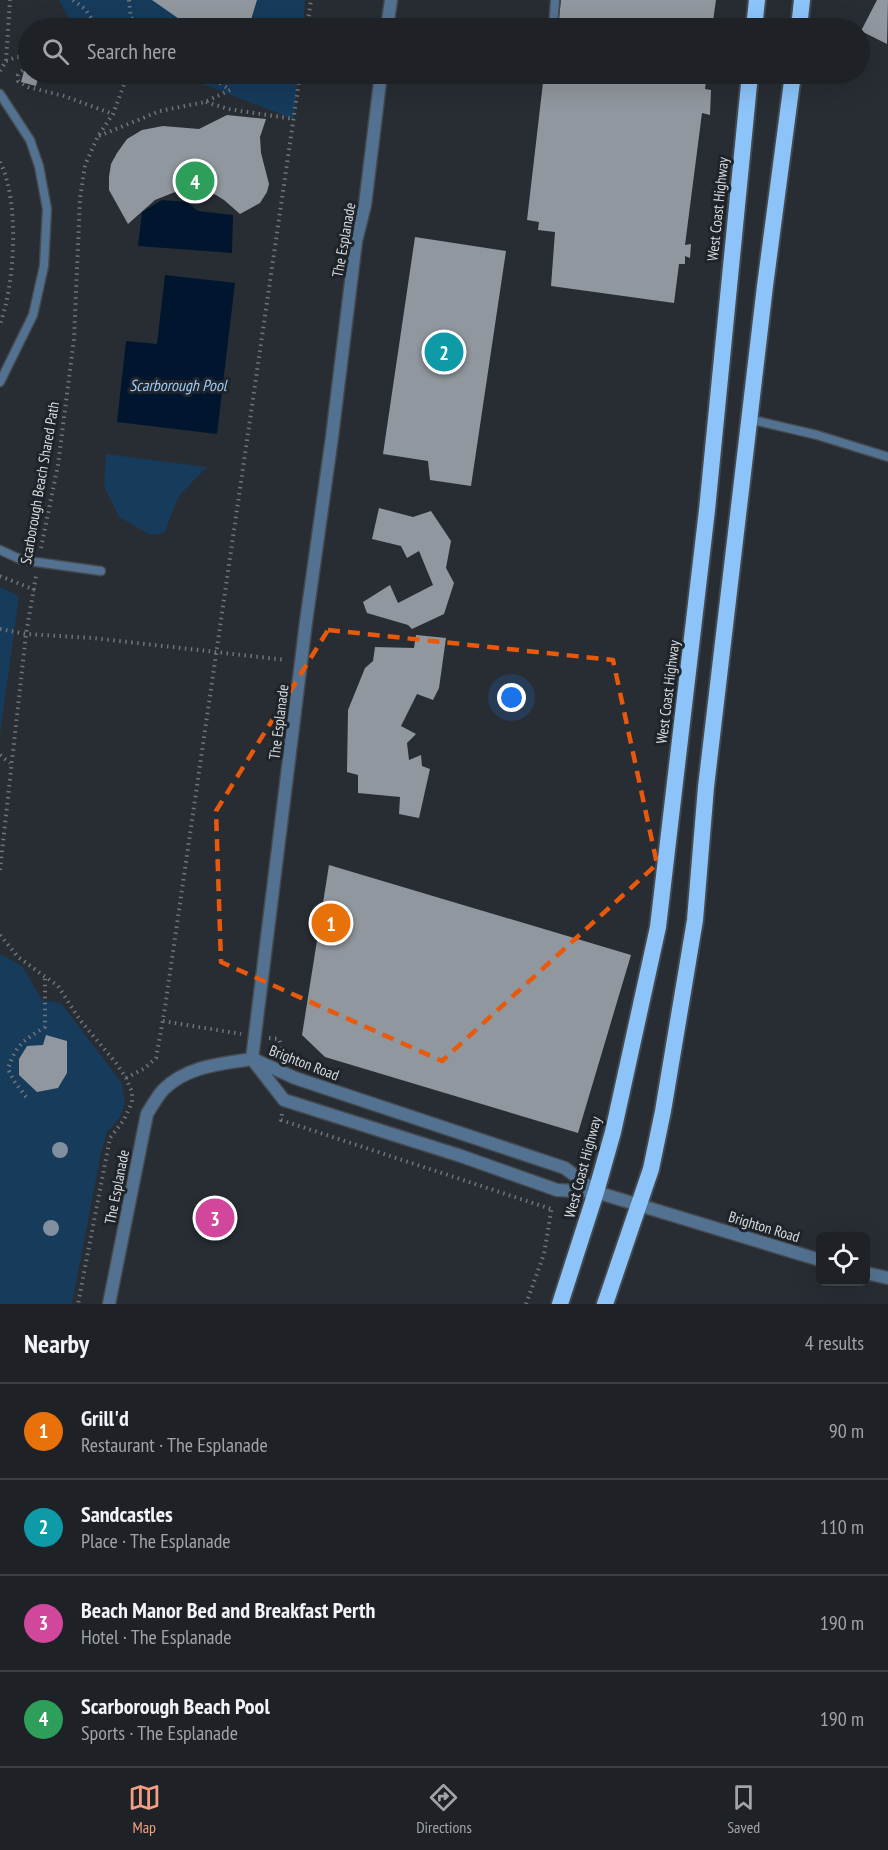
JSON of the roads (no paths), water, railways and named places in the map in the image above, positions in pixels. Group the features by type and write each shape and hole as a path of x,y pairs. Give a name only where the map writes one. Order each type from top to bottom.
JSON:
{"highway":[{"path":"755,18 757,0"},
{"path":"800,18 802,0"},
{"name":"West Coast Highway","path":"560,1304 613,1132 657,927 707,510 749,84"},
{"path":"605,1304 651,1169 695,920 706,788 749,419 792,84"}],"street":[{"path":"388,18 391,0"},
{"name":"The Esplanade","path":"110,1304 147,1114 163,1091 180,1077 198,1069 252,1059 356,241 365,205 380,84"},
{"name":"Brighton Road","path":"252,1059 295,1078 565,1168 596,1192"},
{"name":"Brighton Road","path":"252,1059 284,1100 460,1156 557,1190 596,1192 816,1259"},
{"path":"870,1274 887,1280"}],"lane":[{"path":"554,18 555,2"},
{"path":"0,94 30,140 39,166 47,209 44,266 33,315 0,382"},
{"path":"749,419 817,435 888,457"},
{"path":"0,550 22,560 101,570"}],"water":[{"path":"162,200 187,202 198,211 233,215 232,253 138,246 142,212"},
{"name":"Scarborough Pool","path":"165,275 235,283 217,434 117,422 126,341 157,344"}],"place":[{"name":"Scarborough Beach Pool","path":"195,181"},
{"name":"Sandcastles","path":"444,352"},
{"name":"Grill'd","path":"331,923"},
{"name":"Beach Manor Bed and Breakfast Perth","path":"215,1218"}]}
